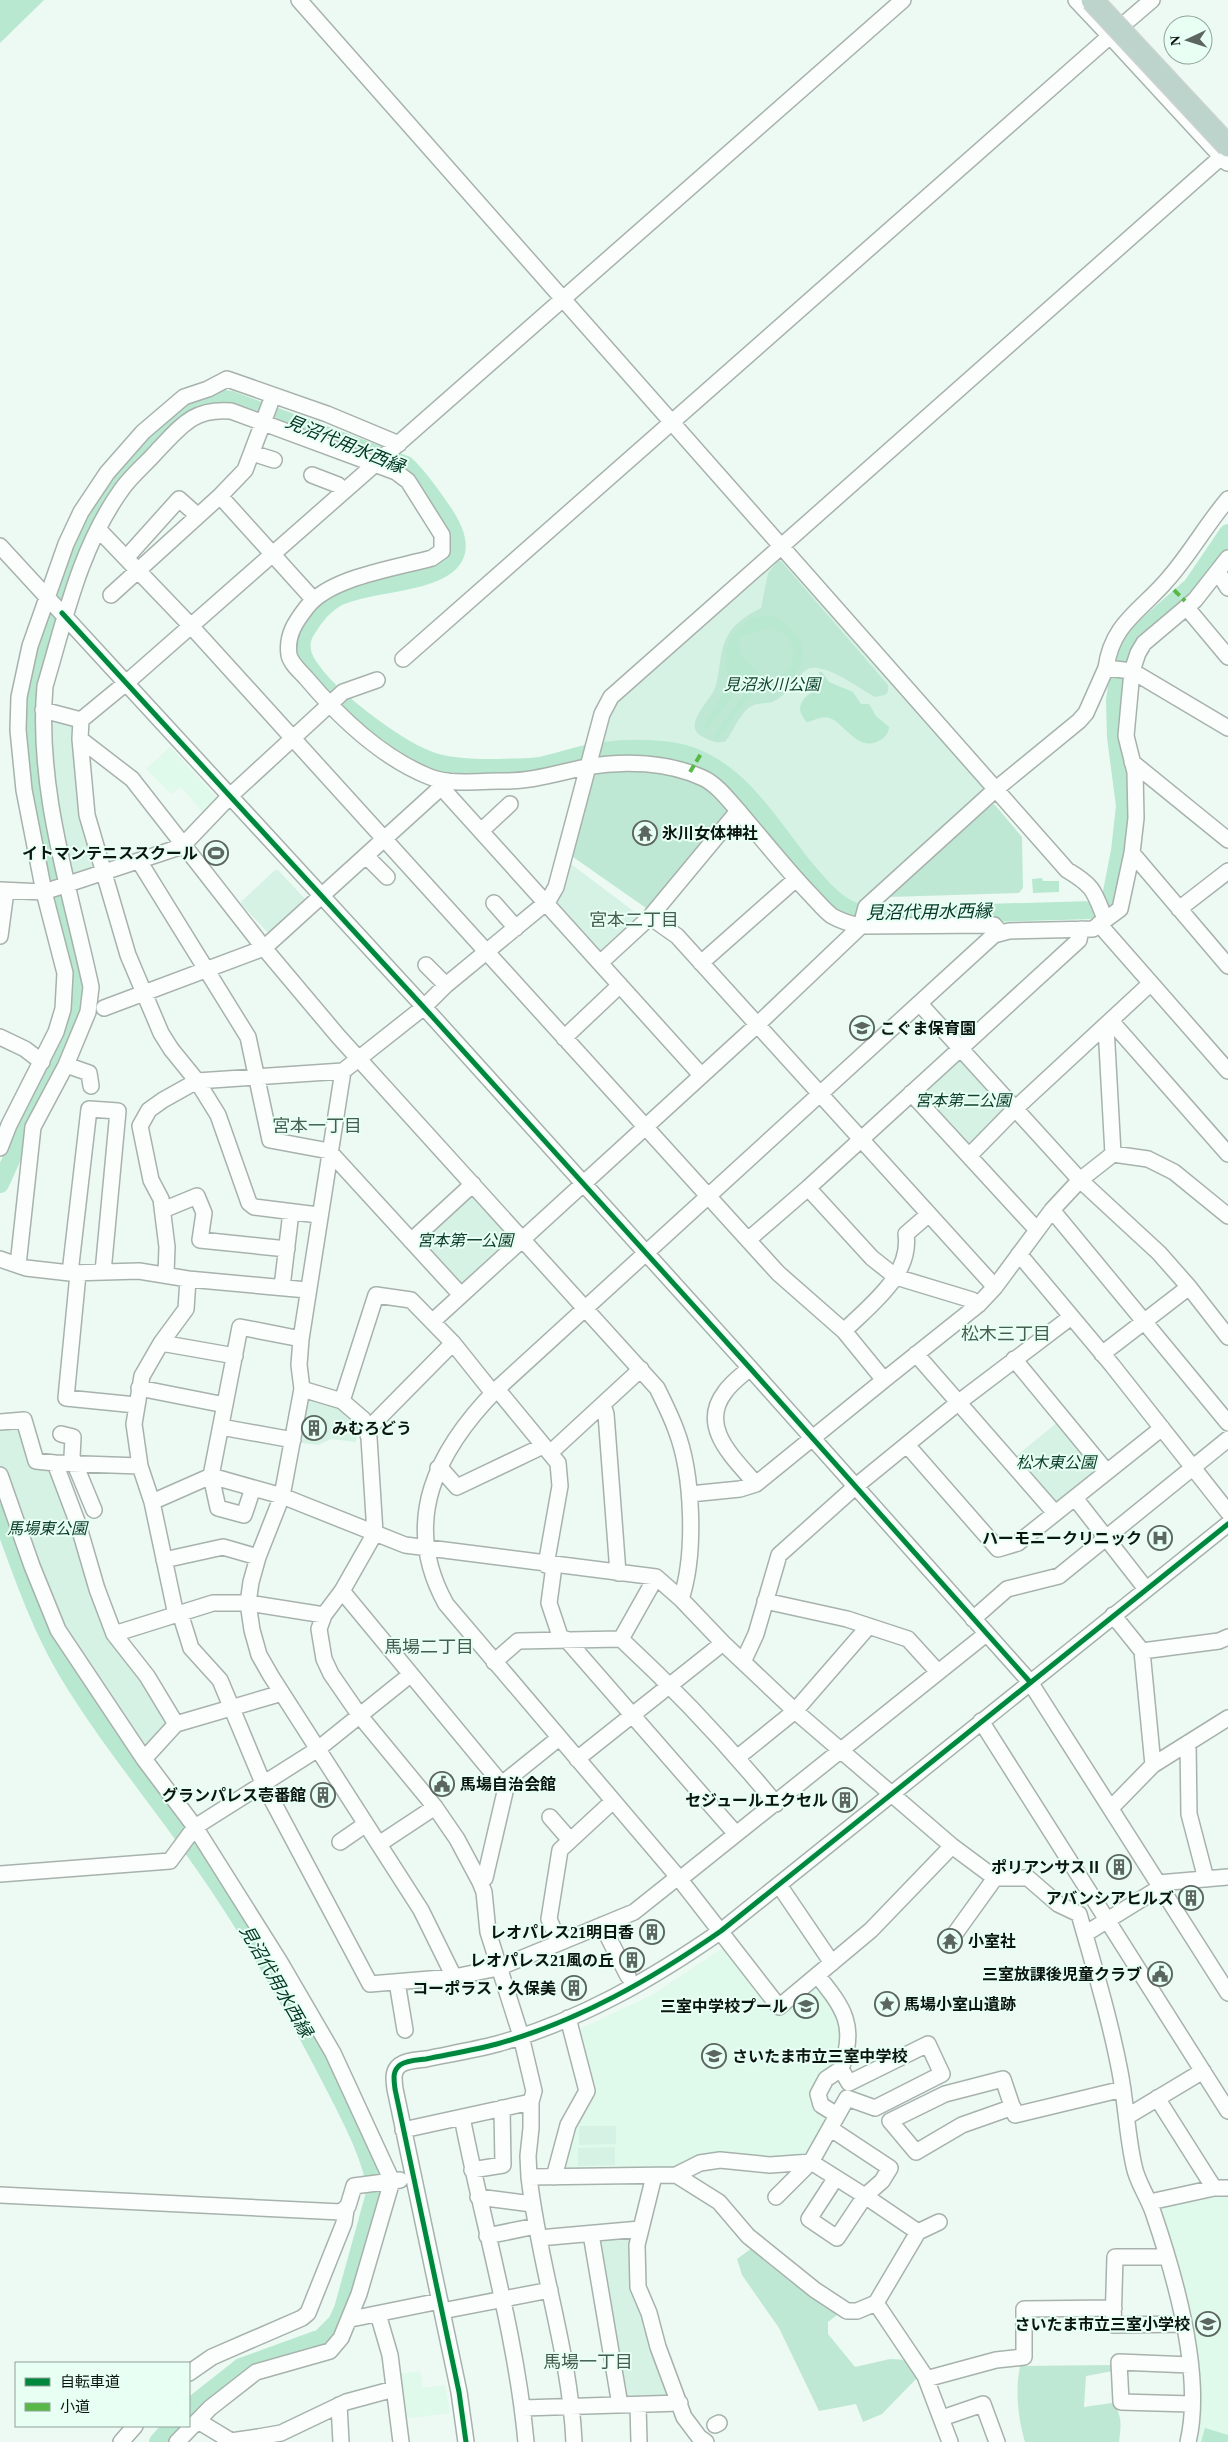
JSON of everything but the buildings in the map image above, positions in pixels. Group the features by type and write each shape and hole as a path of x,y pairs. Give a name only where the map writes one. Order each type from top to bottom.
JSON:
{"highway":[{"path":"1092,0 1226,154"},
{"path":"1111,0 1228,126"}],"street":[{"path":"299,0 454,178 563,298 671,423 1067,870 1086,882 1093,889 1102,921 1151,983 1225,1063"},
{"path":"318,1215 254,1207 249,1203 218,1115 197,1081 170,1049 143,993 128,955 87,815 80,739 81,720 395,448 903,0"},
{"path":"166,1274 167,1247 163,1210 161,1199 150,1180 140,1126 150,1110 163,1100 197,1081 343,1071 424,1007 446,985 546,903 556,887 606,704 618,689 1226,154 1076,0"},
{"path":"403,659 1152,0"},
{"path":"18,1266 33,1127 96,1010 66,885 46,774 43,710 56,608 81,512 107,473 143,432 184,397 208,389 227,379 328,414 395,448"},
{"path":"0,1148 9,1124 56,1032 63,1009 65,973 24,790 18,730 19,697 30,646 56,608 98,529 123,488 186,420 214,410 267,413 396,472 408,481 442,535 442,551 432,558 343,582 313,599 295,624 289,639 289,656 330,704 376,746 445,784 516,782 554,776 590,759 643,764 690,772 707,780 738,811 796,879 830,915 848,924 861,926 994,925 1000,932"},
{"path":"111,595 220,496 245,470 267,413"},
{"path":"252,453 274,460"},
{"path":"312,474 338,485 344,491"},
{"path":"220,496 313,599"},
{"path":"126,558 179,499 198,516"},
{"path":"433,1321 581,1183 757,1025 861,926 866,907 996,789 1079,721 1086,713 1109,668 1113,640 1123,624 1168,579 1228,499"},
{"path":"98,529 191,626 778,1273 844,1331 884,1380"},
{"path":"0,546 424,1007 813,1438 1030,1682 1228,1993"},
{"path":"952,1846 871,1930 779,2007 679,1878 446,1604 438,1589 427,1548 425,1520 428,1495 438,1468 461,1432 495,1391 584,1308 1000,932 1093,929 1120,909 1132,853 1136,818 1135,772 1126,736 1132,672 1138,653 1144,643 1187,608 1228,558"},
{"path":"1218,572 1228,588"},
{"path":"1187,608 1228,657"},
{"path":"1109,668 1132,672 1228,728"},
{"path":"0,936 3,890 47,892 182,845 230,796 343,692 377,680"},
{"path":"43,710 81,720"},
{"path":"80,739 132,779 264,948 358,1058 657,1388 676,1431 690,1494 687,1580 681,1599"},
{"path":"1132,762 1228,840"},
{"path":"445,784 481,831 701,1075"},
{"path":"96,1010 264,948 367,857 384,839 445,784"},
{"path":"481,831 510,804"},
{"path":"600,963 650,916 738,811"},
{"path":"1132,853 1228,966"},
{"path":"367,857 387,877"},
{"path":"139,861 248,1037 270,1140 329,1151 460,1294"},
{"path":"1179,909 1228,872"},
{"path":"701,963 796,879"},
{"path":"494,903 516,928"},
{"path":"650,916 677,936 995,1287"},
{"path":"748,1240 808,1188 1079,940 1081,929"},
{"path":"426,965 446,985"},
{"path":"969,1156 1016,1108 1151,983"},
{"path":"564,1038 620,985"},
{"path":"920,1004 1080,1180 1159,1253 1189,1286 1227,1335"},
{"path":"1108,1024 1228,1154"},
{"path":"1108,1024 1113,1154"},
{"path":"0,1037 25,1049 42,1062"},
{"path":"66,1065 89,1073 91,1086"},
{"path":"343,1071 307,1290 299,1364 302,1389 282,1496 258,1557 248,1603 252,1630 259,1655 420,1910 454,1977"},
{"path":"911,1093 1037,1230"},
{"path":"103,1272 118,1112 89,1109 74,1273 66,1398 136,1405"},
{"path":"690,1494 740,1489 756,1484 978,1305 995,1287 1052,1210 1080,1180 1113,1154 1148,1159 1174,1172 1227,1212"},
{"path":"411,1241 473,1184"},
{"path":"808,1188 872,1258 896,1276 972,1300 978,1305"},
{"path":"163,1210 197,1196 204,1214 200,1240 287,1249"},
{"path":"1052,1210 1228,1424"},
{"path":"282,1287 291,1212"},
{"path":"844,1331 896,1276 907,1243 906,1234 929,1214"},
{"path":"1019,1254 1162,1428 1228,1512"},
{"path":"0,1259 18,1266 74,1273 139,1271 307,1290"},
{"path":"188,1278 186,1310 161,1343 142,1376 134,1424 140,1466 152,1502 164,1560 178,1614 191,1648 220,1680 263,1783 370,1984 454,1977 498,1968 634,1912 776,1804 986,1634"},
{"path":"1102,1354 1189,1286"},
{"path":"342,1401 376,1295 411,1300 453,1343 558,1462 560,1486 550,1565 550,1603 564,1639 736,1834"},
{"path":"743,1662 756,1634 779,1555 856,1486 958,1402 1071,1316"},
{"path":"253,1488 244,1515 218,1508 211,1476 240,1327 301,1338"},
{"path":"161,1343 235,1356"},
{"path":"366,1428 372,1425 453,1343"},
{"path":"916,1354 1055,1513"},
{"path":"1014,1359 1107,1472"},
{"path":"750,1368 724,1392 714,1419 722,1445 756,1484"},
{"path":"438,1468 457,1487 547,1449 603,1405 641,1369"},
{"path":"139,1388 225,1405"},
{"path":"302,1389 342,1401 363,1419 369,1438 375,1533 342,1591 324,1615 320,1628 324,1659 331,1674 360,1716 435,1807 457,1839 484,1892 488,1932 521,2036 534,2091 531,2102 528,2156 532,2204 572,2407 574,2442"},
{"path":"603,1405 606,1414 618,1573"},
{"path":"0,1422 24,1420 36,1461 140,1466"},
{"path":"220,1427 292,1440"},
{"path":"907,1445 998,1548 1018,1543 1162,1428"},
{"path":"61,1434 72,1437 72,1457 77,1464 94,1510"},
{"path":"973,1619 1006,1589 1059,1576 1228,1439"},
{"path":"55,1463 78,1524 97,1589 114,1634 147,1676 176,1724"},
{"path":"0,1475 32,1566 58,1630 144,1759 196,1827 280,1962 332,2053 381,2183 351,2319 342,2338 330,2351 256,2372 220,2398 177,2442"},
{"path":"152,1502 211,1476 282,1496 405,1545 550,1565 656,1577 681,1599 723,1643 840,1752 952,1846 995,1878 1028,1878 1058,1904 1079,1914 1108,2016 1128,2116 1134,2168 1150,2202 1180,2298 1190,2365 1191,2404 1188,2442"},
{"path":"1075,1498 1146,1589"},
{"path":"466,2442 459,2392 393,2077 401,2064 466,2051 521,2036 568,2018 633,1988 672,1965 721,1931 1228,1524"},
{"path":"164,1560 223,1547 258,1557"},
{"path":"621,1640 656,1577"},
{"path":"342,1591 504,1788"},
{"path":"765,1601 847,1619 908,1640 938,1672"},
{"path":"114,1634 213,1603 248,1603 324,1615"},
{"path":"1113,1615 1142,1651 1153,1765"},
{"path":"738,1757 795,1711 868,1627"},
{"path":"1142,1651 1219,1642 1228,1638"},
{"path":"494,1662 518,1641 564,1639 621,1640 670,1685 738,1757 776,1804"},
{"path":"577,1759 723,1643"},
{"path":"0,1874 170,1861 196,1827 318,1750 410,1675"},
{"path":"144,1759 176,1724 282,1693"},
{"path":"1111,1808 1153,1765 1228,1718"},
{"path":"981,1721 1228,2111"},
{"path":"480,1882 485,1878 504,1788 508,1779 559,1738"},
{"path":"1188,1743 1188,1808 1206,1879"},
{"path":"560,1943 549,1919 560,1850 613,1801"},
{"path":"379,1844 435,1807"},
{"path":"550,1817 570,1840"},
{"path":"340,1842 366,1824"},
{"path":"1085,1934 1160,1885 1228,1877"},
{"path":"954,1935 995,1878"},
{"path":"778,1885 832,1963"},
{"path":"602,1925 628,1976"},
{"path":"817,1976 840,2003 845,2018 848,2048 842,2069 826,2079 818,2094 821,2105 834,2122 890,2168 882,2181 865,2196 837,2238 809,2219 836,2179"},
{"path":"397,1982 405,2030"},
{"path":"554,2177 568,2125 587,2091 568,2018"},
{"path":"776,2197 812,2162 820,2142 834,2122 846,2098 875,2108 942,2074 928,2044 849,2083 842,2069"},
{"path":"1128,2116 1203,2071"},
{"path":"1013,2107 962,2125 916,2152 890,2121 945,2094 1004,2079 1013,2107 1015,2115 1123,2089"},
{"path":"1150,2202 1221,2188 1157,2098"},
{"path":"404,2130 531,2102"},
{"path":"472,2170 503,2165 502,2108"},
{"path":"462,2117 523,2408 526,2442"},
{"path":"529,2177 676,2175 707,2161 731,2160 770,2165 812,2162 918,2232"},
{"path":"676,2175 719,2202 748,2236 815,2290 847,2311 857,2311 876,2303 918,2232 939,2222"},
{"path":"654,2176 640,2229 636,2260 638,2287 650,2314 658,2347 684,2417 706,2433"},
{"path":"190,2372 212,2357 302,2318 308,2313 344,2222 354,2186 414,2179"},
{"path":"0,2195 335,2212 346,2210"},
{"path":"478,2198 532,2204"},
{"path":"486,2236 538,2232 592,2234 640,2229"},
{"path":"592,2234 620,2406"},
{"path":"1167,2257 1115,2258 1113,2325 1184,2324"},
{"path":"351,2319 550,2290"},
{"path":"876,2303 926,2378 950,2442"},
{"path":"926,2378 996,2360 1024,2357 1024,2309 1114,2308"},
{"path":"378,2314 390,2355 401,2442"},
{"path":"1190,2365 1119,2362 1121,2402 1191,2404"},
{"path":"198,2421 231,2441 280,2432 340,2405 394,2389"},
{"path":"523,2408 680,2404"},
{"path":"942,2418 983,2404 997,2442"},
{"path":"340,2405 341,2442"},
{"path":"638,2405 639,2442"},
{"path":"121,2442 134,2427"}],"shaded area":[{"path":"0,0 44,0 0,43"},
{"path":"764,615 774,617 791,628 798,636 802,645 801,664 796,673 788,680 758,690 752,695 737,712 719,738 716,739 715,734 755,680 748,675 707,730 702,729 728,685 725,651 731,636 749,619","holes":["768,628 780,631 788,638 792,647 793,657 790,666 776,678 762,676 743,656 739,647 741,637"]},
{"path":"819,672 822,672 829,682 853,692 861,704 869,704 876,716 889,727 885,737 874,743 867,743 854,738 832,719 822,717 807,722 802,716 801,705 807,696 822,685"},
{"path":"170,747 218,799 206,816 181,787 171,794 146,769"},
{"path":"1042,878 1043,881 1059,881 1059,892 1033,893 1032,879"},
{"name":"さいたま市立三室中学校","path":"724,1947 776,2012 818,1982 843,2025 840,2064 815,2093 830,2117 805,2159 676,2171 564,2170 576,2122 595,2093 579,2033 582,2028 652,1995"},
{"name":"さいたま市立三室小学校","path":"1228,2193 1228,2442 1193,2442 1196,2420 1156,2208"},
{"path":"420,2371 423,2388 445,2385 450,2413 403,2419 398,2374"},
{"path":"1205,2428 1228,2435 1228,2442 1201,2442"}],"green space":[{"name":"見沼氷川公園","path":"780,551 990,791 861,907 848,903 835,893 747,786 723,765 689,747 623,742 600,743 608,713 618,697"},
{"path":"778,561 781,561 888,685 888,692 885,695 875,697 831,672 813,668 806,670 776,700 754,705 745,711 726,741 711,741 698,734 695,728 695,721 715,687 724,643 737,623 761,608 768,573"},
{"path":"50,717 70,722 73,726 82,818 96,867 72,879 48,759"},
{"name":"氷川女体神社","path":"641,768 669,772 706,785 730,812 651,908 646,908 573,857 572,852 592,773 597,770"},
{"path":"989,803 995,805 1022,837 1023,888 1019,893 890,897 888,894"},
{"path":"571,864 640,916 640,921 603,955 554,905 567,865"},
{"path":"275,870 278,870 307,901 270,935 241,904"},
{"name":"宮本第二公園","path":"957,1056 1010,1110 971,1148 920,1095"},
{"name":"宮本第一公園","path":"469,1194 474,1194 512,1238 512,1241 462,1287 419,1240"},
{"path":"304,1398 328,1403 347,1414 359,1427 356,1442 331,1439 318,1445 296,1442"},
{"name":"松木東公園","path":"1059,1421 1098,1473 1059,1504 1053,1504 1014,1458"},
{"name":"馬場東公園","path":"0,1423 19,1423 51,1469 73,1527 100,1614 142,1676 171,1724 147,1752 59,1626 0,1468"},
{"path":"579,2126 616,2126 616,2144 579,2145"},
{"path":"615,2147 615,2165 578,2166 578,2148"},
{"path":"633,2235 633,2258 673,2397 627,2402 597,2240"},
{"path":"752,2248 841,2312 828,2322 828,2334 855,2367 890,2359 909,2360 918,2377 882,2414 863,2422 856,2404 819,2411 779,2328 742,2275 737,2259"},
{"path":"1114,2365 1113,2371 1086,2376 1084,2407 1112,2403 1116,2407 1120,2416 1121,2426 1119,2442 1025,2442 1018,2404 1020,2366"}],"waterway":[{"name":"見沼代用水西縁","path":"0,1184 66,1040 75,995 75,967 35,788 28,710 33,682 72,555 90,518 109,486 140,449 179,409 198,400 218,398 231,400 406,465 443,512 455,537 455,555 444,567 426,576 357,590 338,597 320,611 303,637 303,654 306,662 319,680 337,698 374,728 419,756 447,765 462,767 535,767 595,752 623,749 658,749 688,755 708,763 741,789 769,821 808,872 830,896 850,910 867,915 1092,910 1104,908 1110,902 1120,851 1125,806 1116,737 1115,700 1122,655 1133,638 1192,586 1228,533"},
{"name":"見沼代用水西縁","path":"0,1513 38,1614 67,1671 99,1720 203,1863 254,1940 300,2020 343,2102 364,2147 376,2190 343,2309 337,2322 321,2338 241,2367 190,2407"},
{"name":"見沼代用水西縁","path":"158,2442 171,2427"}],"marked path":[{"path":"1174,590 1185,601"},
{"path":"690,772 702,752"}],"cycle path":[{"path":"62,613 429,1013 750,1368 1030,1682"},
{"path":"466,2442 459,2392 395,2089 394,2076 397,2067 409,2061 471,2050 527,2035 586,2011 614,1997 695,1949 721,1931 1228,1524"}],"place":[{"name":"氷川女体神社","path":"645,833"},
{"name":"イトマンテニススクール","path":"216,853"},
{"name":"こぐま保育園","path":"862,1028"},
{"name":"みむろどう","path":"314,1428"},
{"name":"ハーモニークリニック","path":"1160,1538"},
{"name":"馬場自治会館","path":"442,1784"},
{"name":"グランパレス壱番館","path":"323,1795"},
{"name":"セジュールエクセル","path":"845,1800"},
{"name":"ポリアンサスⅡ","path":"1119,1867"},
{"name":"アバンシアヒルズ","path":"1191,1898"},
{"name":"レオパレス21明日香","path":"652,1932"},
{"name":"小室社","path":"950,1941"},
{"name":"レオパレス21風の丘","path":"632,1960"},
{"name":"三室放課後児童クラブ","path":"1160,1974"},
{"name":"コーポラス・久保美","path":"574,1988"},
{"name":"馬場小室山遺跡","path":"887,2004"},
{"name":"三室中学校プール","path":"806,2006"},
{"name":"さいたま市立三室中学校","path":"714,2056"},
{"name":"さいたま市立三室小学校","path":"1208,2324"}],"district":[{"name":"宮本二丁目","path":"634,920"},
{"name":"宮本一丁目","path":"317,1126"},
{"name":"松木三丁目","path":"1006,1334"},
{"name":"馬場二丁目","path":"429,1647"},
{"name":"馬場一丁目","path":"588,2362"}]}
